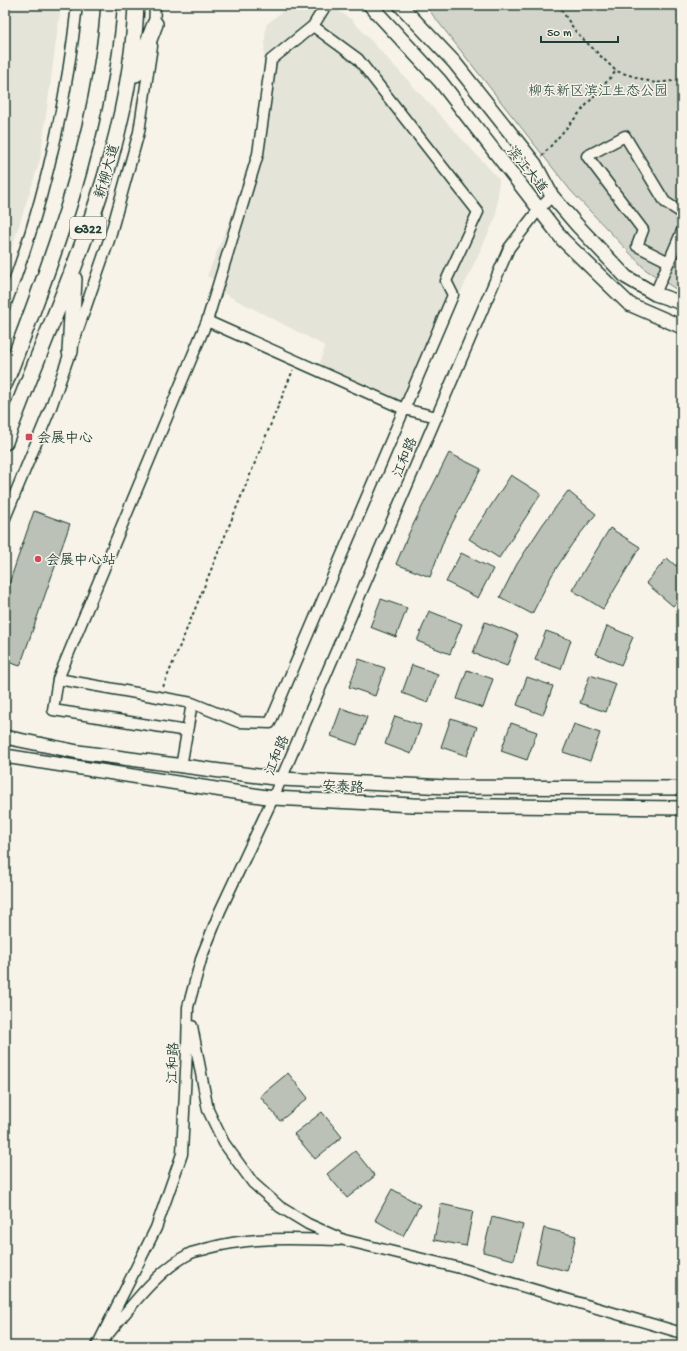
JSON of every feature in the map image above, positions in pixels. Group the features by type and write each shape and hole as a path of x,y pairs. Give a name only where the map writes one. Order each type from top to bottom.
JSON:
{"highway":[{"name":"新柳大道","path":"5,383 45,280 75,190 98,92 109,5"},
{"name":"新柳大道","path":"5,442 75,266 104,184 125,101 134,38 136,5"},
{"path":"125,101 155,24"},
{"path":"70,352 75,266"}],"main road":[{"name":"滨江大道","path":"370,5 440,81 564,240 630,304 682,327"},
{"name":"滨江大道","path":"400,5 454,62 535,164 552,196 626,277 656,294 682,303"},
{"name":"安泰路","path":"5,737 78,752 181,767 281,779 447,787 682,788"},
{"name":"安泰路","path":"5,756 273,798 413,805 682,808"}],"street":[{"path":"5,306 20,268 51,157 72,56 77,5"},
{"path":"5,518 51,407 109,240 139,132 155,24 155,5"},
{"path":"187,731 53,710 58,679 207,321 258,154 271,60 313,26 326,5"},
{"path":"58,679 192,703 239,722 270,723 453,295 446,281 478,212 358,59 313,26"},
{"path":"669,262 638,246 643,230 587,156 625,136 665,202 682,213"},
{"name":"江和路","path":"98,1346 156,1228 182,1154 188,1049 188,1007 202,956 220,911 273,798 509,248 539,209 552,196"},
{"path":"656,294 682,231"},
{"path":"207,321 404,409 437,417"},
{"path":"181,767 192,703"},
{"path":"188,1007 208,1110 224,1143 253,1183 280,1207 308,1224 344,1240 460,1268 682,1333"},
{"path":"98,1346 140,1296 168,1269 192,1253 223,1244 259,1238 344,1240"}],"path":[{"path":"558,5 576,32 616,71 655,83 682,80"},
{"path":"535,164 616,71"},
{"path":"158,697 297,361"}],"shaded area":[{"path":"5,5 61,5 40,160 5,269"},
{"path":"290,5 330,5 352,20 499,179 496,217 408,405 319,367 325,346 219,291 221,284 207,276 231,217 259,128 266,25"}],"green space":[{"name":"柳东新区滨江生态公园","path":"425,5 682,5 682,293 646,270 571,191"}],"building":[{"path":"449,453 481,469 445,537 430,577 396,564 409,533"},
{"path":"511,475 541,494 499,558 469,539"},
{"path":"568,491 596,514 572,544 552,575 532,614 500,597 517,564 543,524"},
{"name":"会展中心站","path":"34,511 70,524 20,666 5,661 5,595"},
{"path":"610,528 640,547 603,609 572,590"},
{"path":"461,553 493,569 478,598 446,582"},
{"path":"667,558 676,566 682,558 682,596 673,606 646,583"},
{"path":"381,599 407,608 396,637 370,627"},
{"path":"429,611 462,624 450,654 417,641"},
{"path":"485,622 518,635 507,666 473,653"},
{"path":"607,626 633,637 621,665 596,654"},
{"path":"546,631 571,640 561,669 535,660"},
{"path":"359,659 385,668 375,696 349,687"},
{"path":"412,665 438,674 428,703 402,693"},
{"path":"467,670 493,679 483,708 457,699"},
{"path":"590,675 616,684 606,712 580,703"},
{"path":"527,677 553,686 543,715 517,705"},
{"path":"341,708 367,717 357,745 331,736"},
{"path":"395,716 421,725 411,754 385,744"},
{"path":"451,718 477,727 467,756 441,747"},
{"path":"511,723 537,732 527,760 501,751"},
{"path":"574,724 600,733 590,761 563,752"},
{"path":"288,1073 308,1098 280,1121 260,1096"},
{"path":"322,1112 342,1137 315,1159 294,1134"},
{"path":"355,1151 375,1176 347,1198 327,1174"},
{"path":"392,1189 420,1205 403,1236 375,1220"},
{"path":"441,1204 473,1211 466,1246 434,1240"},
{"path":"492,1217 523,1225 514,1260 483,1252"},
{"path":"544,1228 576,1236 567,1271 536,1263"}],"place":[{"name":"会展中心","path":"29,437"},
{"name":"会展中心站","path":"38,559"}]}
